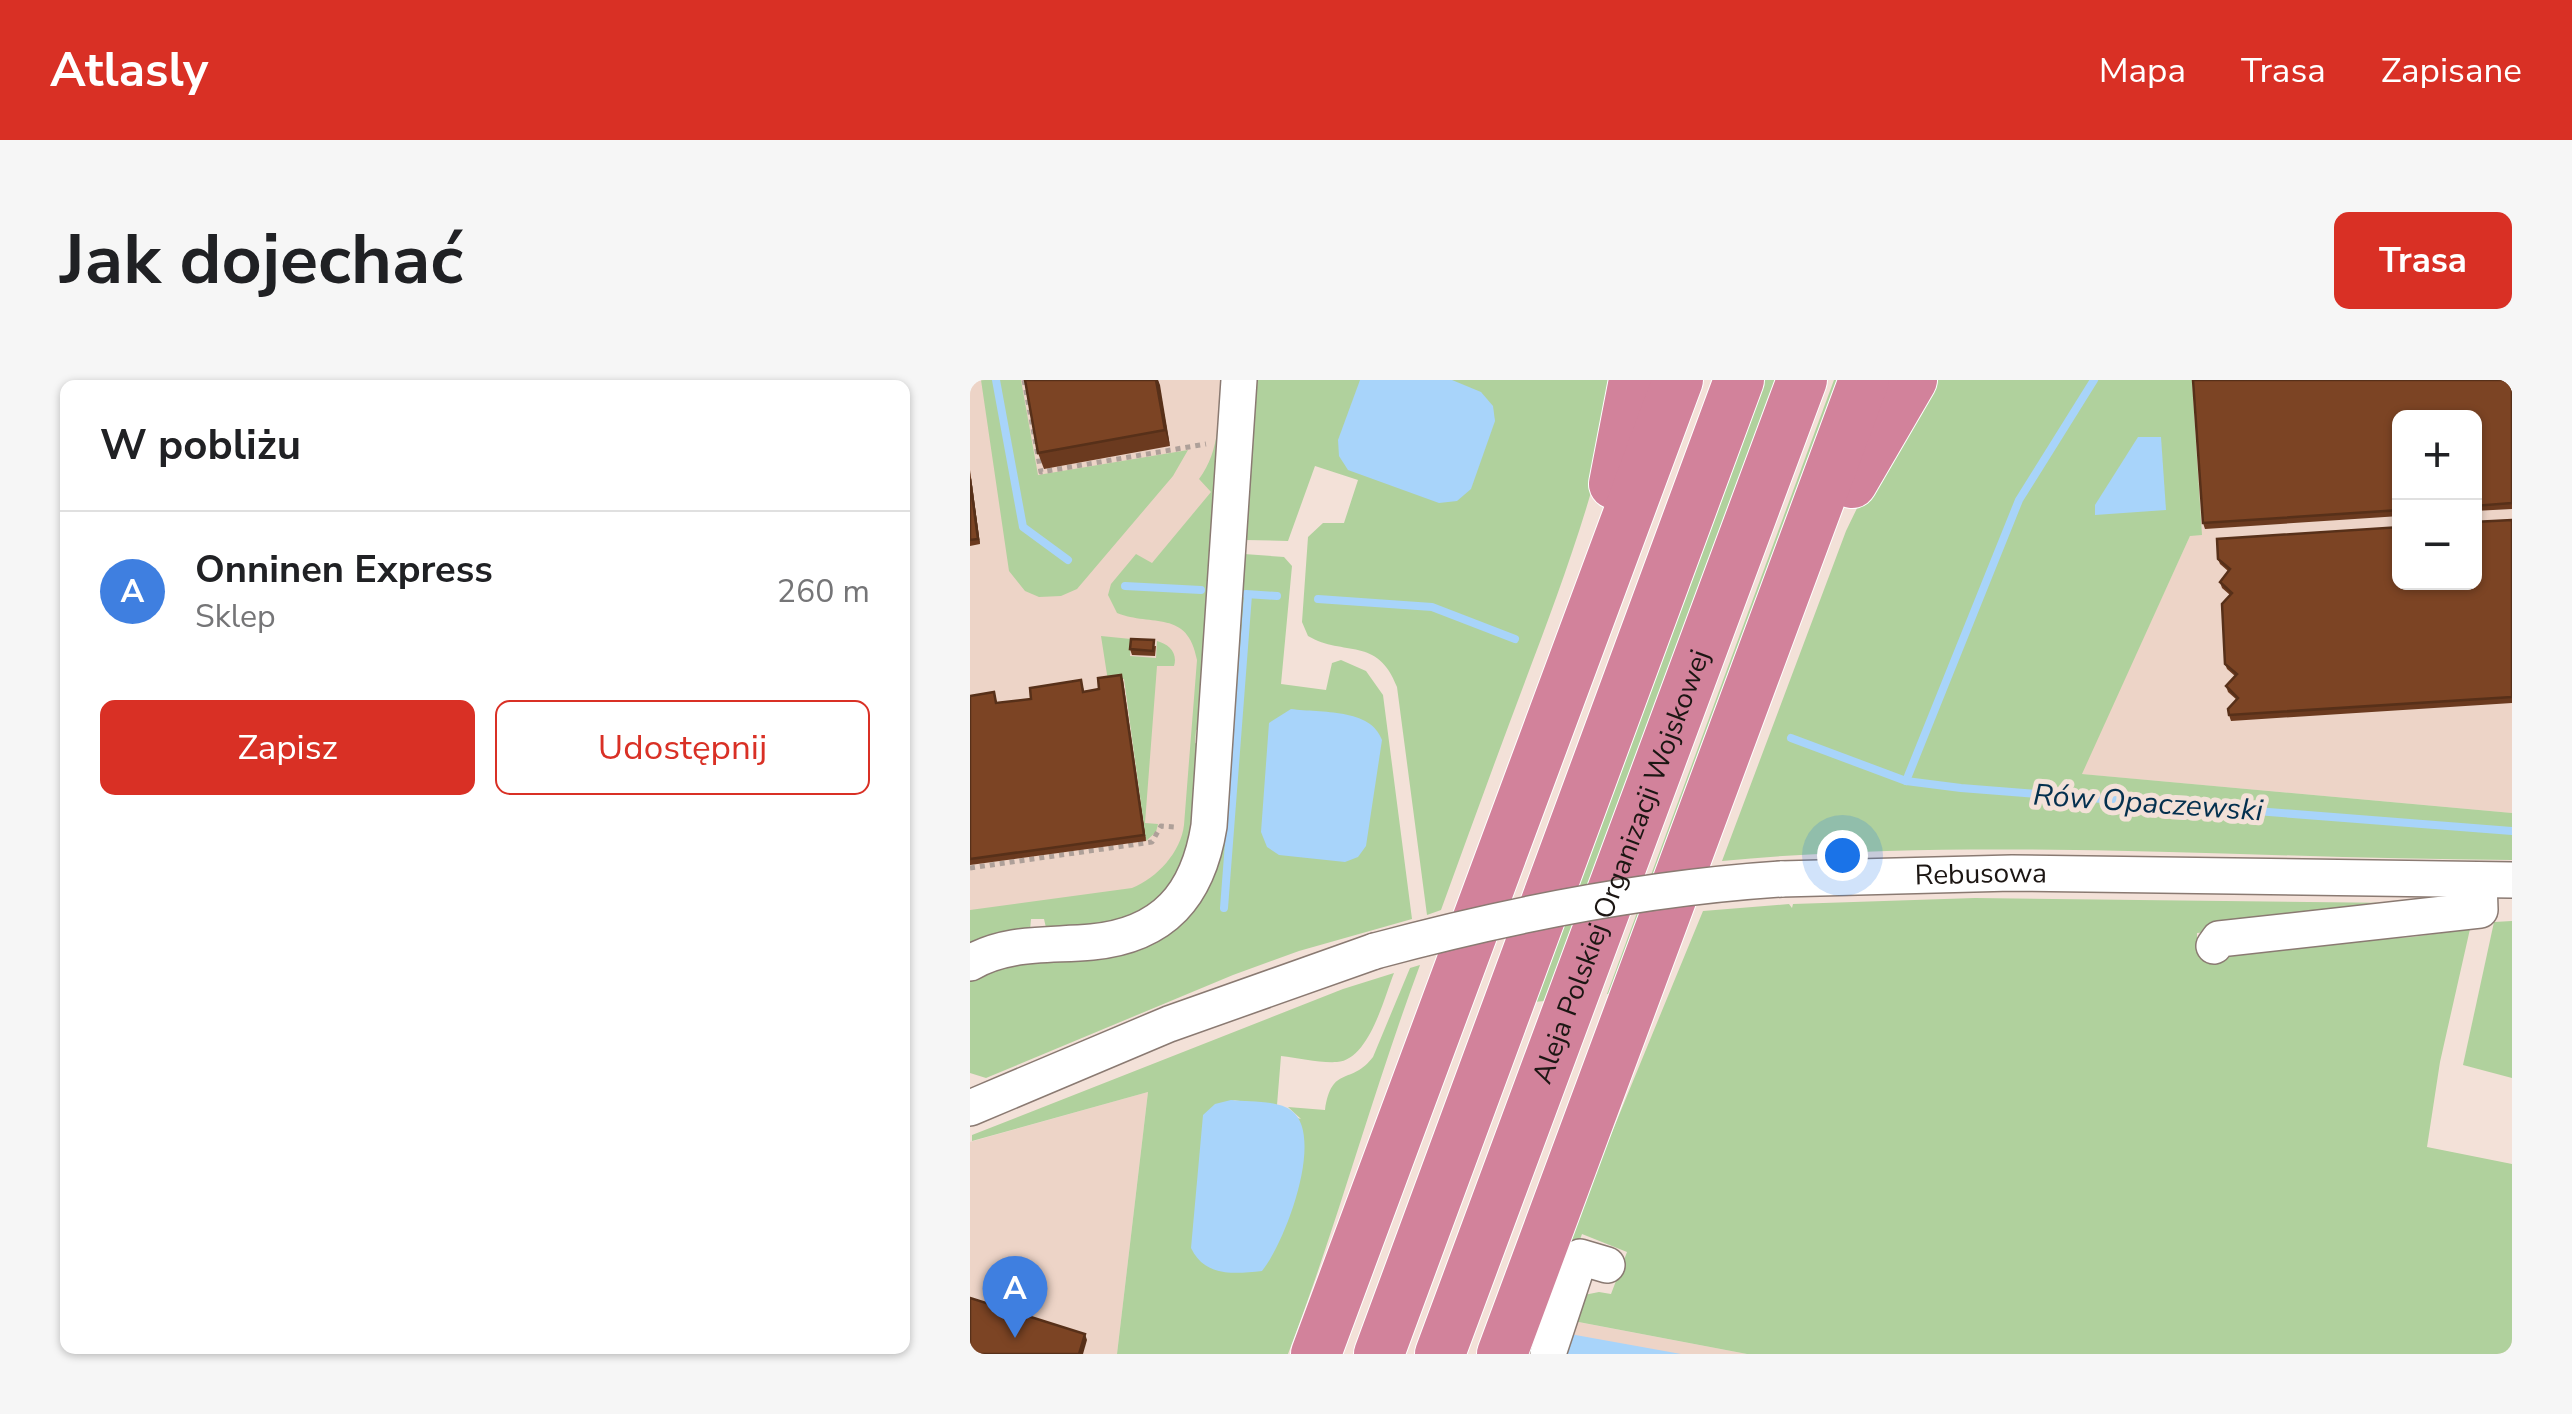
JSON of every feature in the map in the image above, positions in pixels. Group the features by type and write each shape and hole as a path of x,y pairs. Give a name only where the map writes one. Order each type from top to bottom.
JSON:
{"highway":[{"path":"1589,616 1634,380"},
{"path":"1316,1354 1678,380"},
{"name":"Aleja Polskiej Organizacji Wojskowej","path":"1379,1354 1739,380"},
{"name":"Aleja Polskiej Organizacji Wojskowej","path":"1440,1354 1802,380"},
{"path":"1502,1354 1864,380"},
{"path":"1779,614 1912,380"}],"street":[{"path":"970,964 1004,948 1094,942 1132,935 1171,911 1195,877 1204,856 1208,826 1240,380"},
{"name":"Rebusowa","path":"970,1108 1169,1024 1374,951 1549,909 1660,891 1781,878 2012,873 2496,880"},
{"path":"2214,946 2220,939 2480,910 2496,880"},
{"path":"1548,1354 1580,1257 1607,1265"}],"path":[{"path":"1024,380 1041,472 1206,444"},
{"path":"970,868 1152,842 1161,826 1174,827"}],"shaded area":[{"path":"970,380 1222,380 1184,843 1121,915 970,922"},
{"path":"2146,380 2512,380 2512,813 2081,774 2190,536 2041,544"},
{"path":"1148,1092 1117,1354 970,1354 970,1142"},
{"path":"1567,1320 1747,1354 1562,1354"}],"green space":[{"path":"981,380 1021,380 1038,475 1188,450 1173,476 1077,589 1061,596 1039,597 1025,591 1009,571"},
{"path":"1221,380 1233,380 1204,728 1196,730 1195,743 1200,745 1199,832 1153,915 1047,932 1044,919 1031,919 1030,931 970,954 970,910 1132,888 1159,871 1178,845 1184,825 1197,660 1186,633 1177,626 1117,613 1108,595 1111,584 1136,554 1152,563 1211,492 1199,479 1215,444"},
{"path":"1248,380 1618,380 1590,497 1565,573 1441,910 1427,915 1397,687 1380,660 1308,636 1302,622 1308,537 1323,523 1344,523 1358,480 1315,466 1288,541 1246,540"},
{"path":"1763,380 1776,380 1545,1001 1533,1002"},
{"path":"1834,380 1845,380 1616,994 1607,994"},
{"path":"1928,380 2192,380 2202,535 2190,536 2082,774 2512,813 2512,860 2017,849 1918,850 1722,861 1846,531 1875,471"},
{"path":"1244,554 1284,557 1292,566 1281,684 1326,690 1332,663 1341,660 1366,671 1383,695 1412,919 1299,951 1233,975 986,1078 970,1073 970,976 1175,921"},
{"path":"1101,636 1131,639 1130,656 1156,658 1157,641 1169,647 1175,657 1174,666 1157,666 1145,823 1158,824 1146,841 1124,679 1108,681"},
{"path":"1975,898 2399,903 2462,908 2197,933 2197,952 2412,937 2470,929 2440,1062 2427,1147 2512,1164 2512,1354 1747,1354 1568,1320 1584,1295 1611,1294 1627,1252 1582,1234 1539,1354 1526,1354 1573,1227 1703,911"},
{"path":"2512,921 2512,1078 2463,1065 2494,922"},
{"path":"1420,965 1288,1354 1117,1354 1148,1092 972,1141 972,1135 1343,989 1394,973 1374,1026 1348,1059 1330,1062 1281,1056 1277,1105 1231,1100 1301,1119 1288,1107 1325,1110 1332,1086 1373,1057 1410,968"}],"water":[{"path":"1360,380 1452,380 1481,392 1493,406 1495,421 1471,489 1457,501 1439,503 1348,470 1339,456 1338,440"},
{"path":"2138,437 2161,437 2166,510 2095,515 2095,505"},
{"path":"1291,709 1356,717 1367,722 1382,740 1366,846 1358,857 1345,862 1279,855 1267,847 1261,832 1269,723"},
{"path":"1231,1100 1279,1105 1292,1111 1301,1124 1303,1166 1298,1190 1281,1238 1262,1271 1221,1272 1204,1264 1191,1248 1203,1115 1215,1104"},
{"path":"1570,1334 1681,1354 1566,1354"}],"building":[{"path":"1025,380 1156,380 1165,430 1038,453"},
{"path":"2193,380 2512,380 2512,503 2482,505 2482,410 2392,410 2392,511 2203,523"},
{"path":"970,479 978,539 970,540"},
{"path":"2512,520 2512,697 2229,715 2228,709 2238,698 2226,686 2237,674 2225,664 2222,604 2232,593 2220,582 2230,569 2218,559 2217,539 2392,528 2392,590 2482,590 2482,522"},
{"path":"1131,639 1154,640 1153,651 1130,649"},
{"path":"1121,675 1144,835 970,859 970,696 994,692 996,703 1031,699 1030,688 1081,680 1083,692 1099,689 1098,678"},
{"path":"970,1298 1085,1334 1079,1354 970,1354"}],"waterway":[{"name":"Rów Opaczewski","path":"996,380 1023,527 1068,560"},
{"path":"1906,781 2019,500 2094,380"},
{"name":"Rów Opaczewski","path":"1125,586 1201,590"},
{"name":"Rów Opaczewski","path":"1246,594 1277,596"},
{"path":"1224,908 1248,595"},
{"name":"Rów Opaczewski","path":"1318,599 1432,607 1515,639"},
{"name":"Rów Opaczewski","path":"1791,738 1906,781 2512,831"}],"place":[{"name":"Onninen Express","path":"1015,1338"}]}
